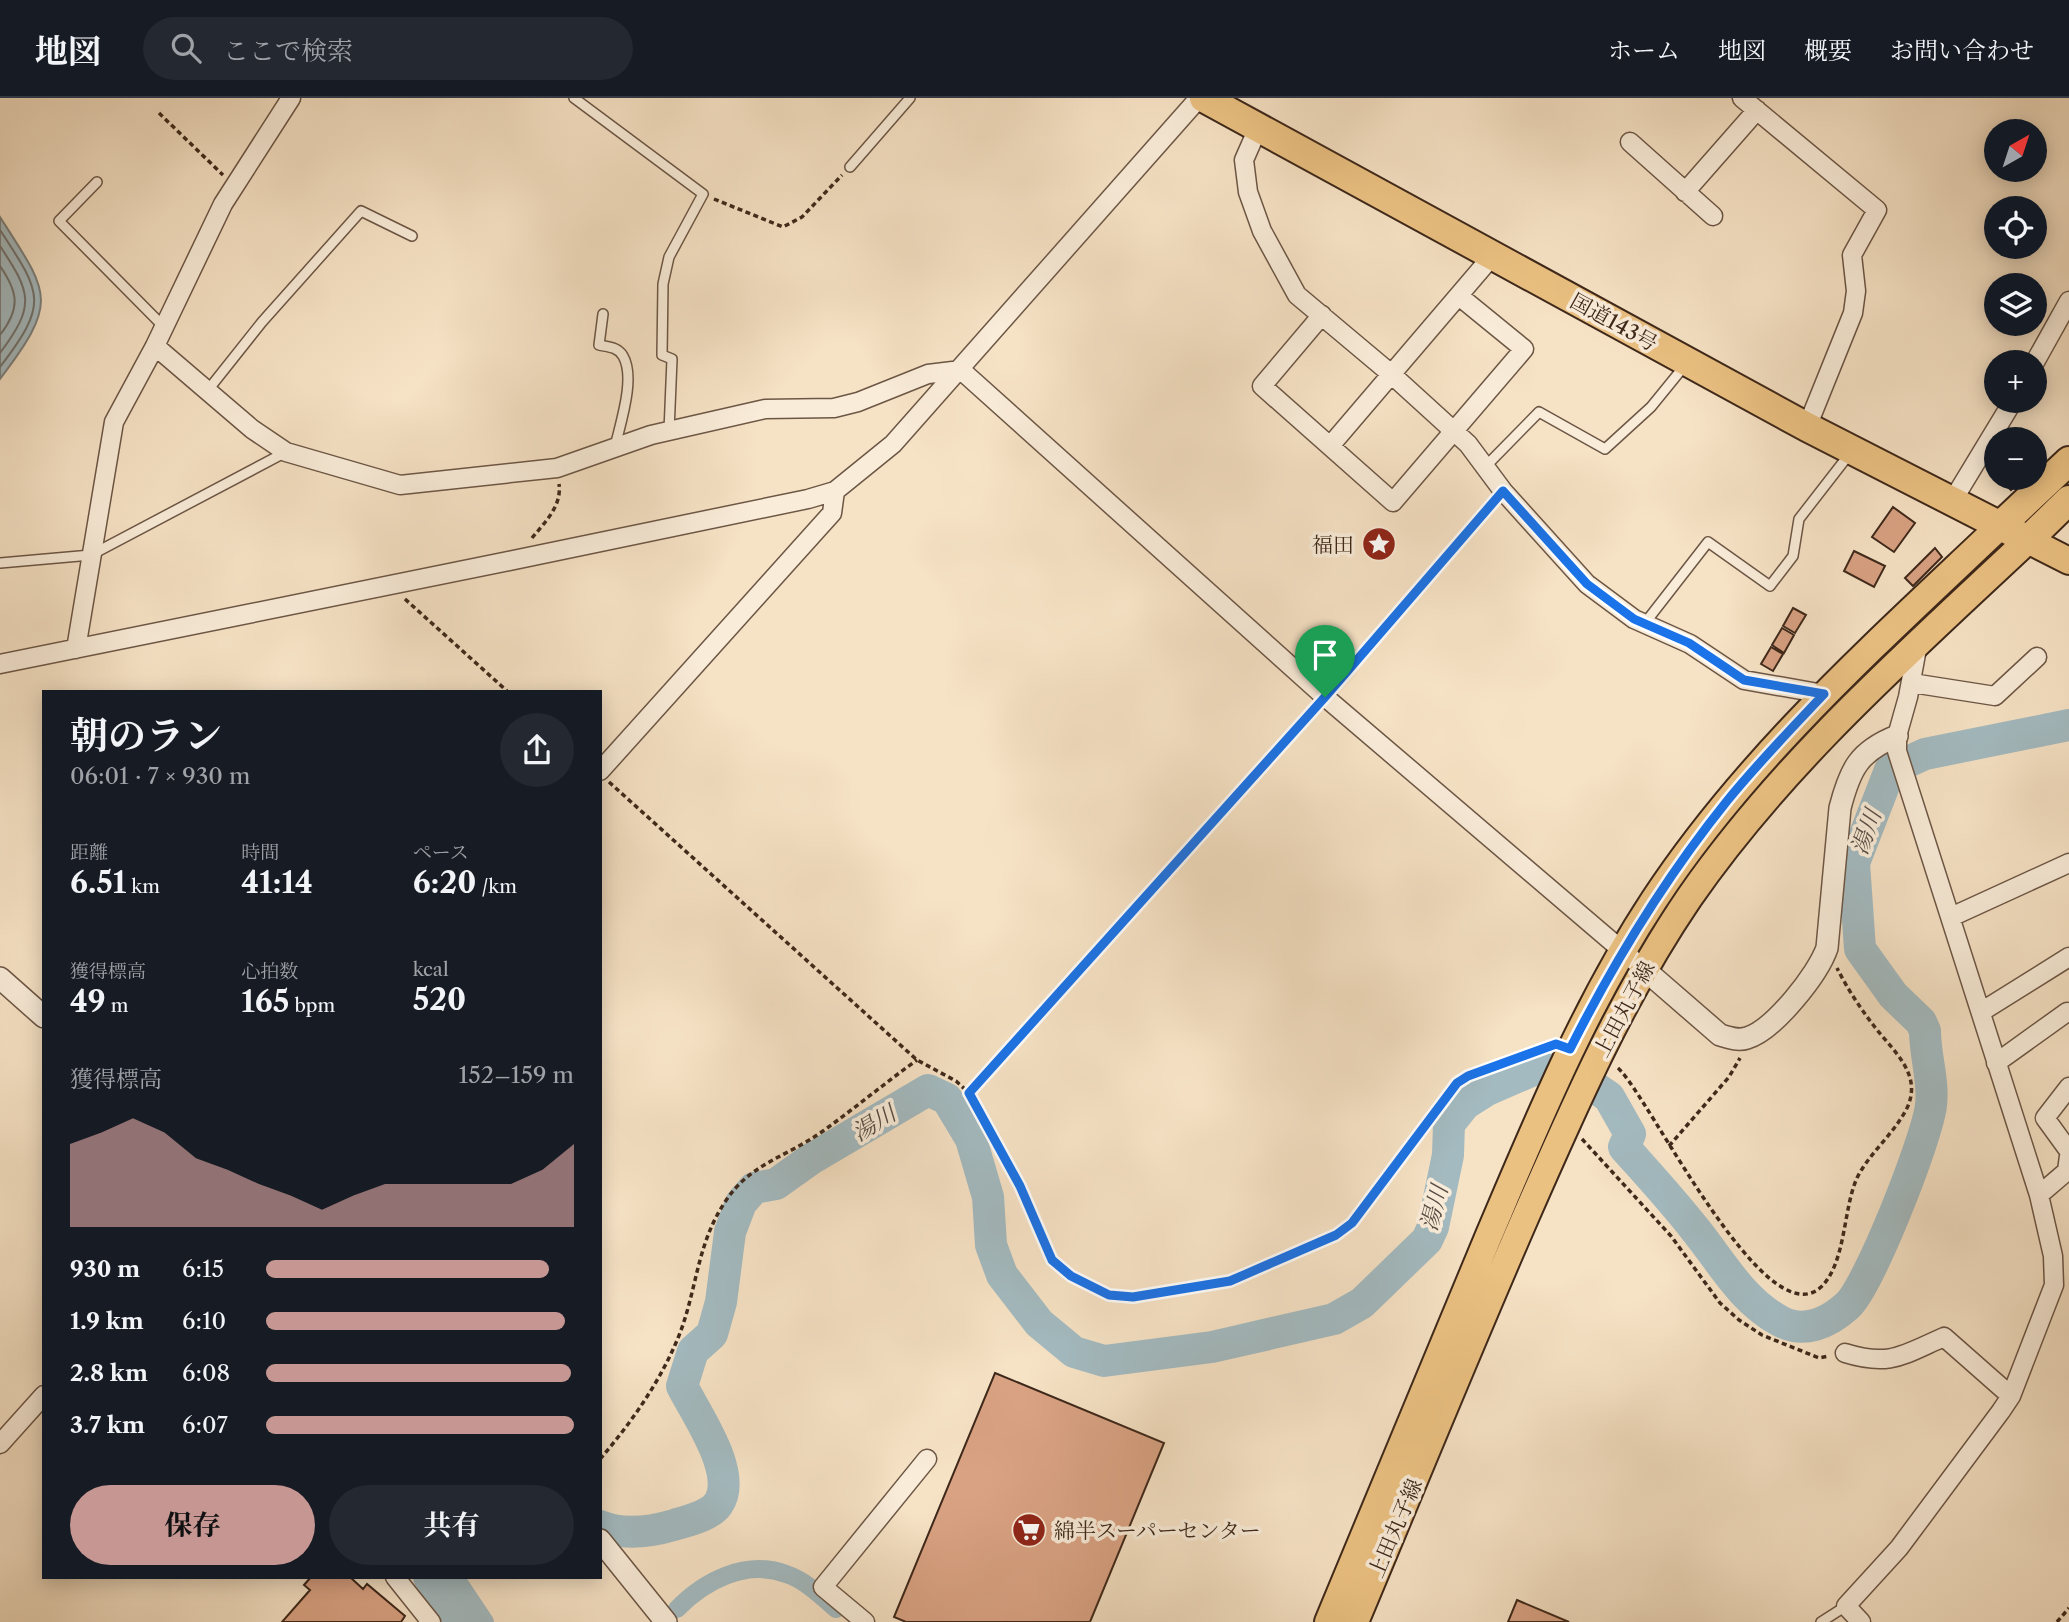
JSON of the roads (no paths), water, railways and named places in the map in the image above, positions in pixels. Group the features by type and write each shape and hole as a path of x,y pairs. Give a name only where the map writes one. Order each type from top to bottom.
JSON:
{"highway":[{"name":"国道143号","path":"1202,98 1494,254 1807,427 2028,540"},
{"path":"2000,526 2069,461"},
{"path":"2028,540 2069,500"}],"main road":[{"name":"上田丸子線","path":"1328,1622 1541,1112 1568,1053 1654,901 1706,828 1824,694 2000,526"},
{"name":"上田丸子線","path":"1355,1622 1486,1308 1566,1126 1596,1060 1645,970 1692,895 1763,805 1829,732 1918,643 2028,540"},
{"path":"2028,540 2069,561"}],"street":[{"path":"76,649 114,422 155,346 193,262 234,186 291,98"},
{"path":"0,664 387,584 512,562 795,502 835,491 893,444 1202,98"},
{"path":"1742,98 1877,211 1852,255 1856,290 1853,313 1807,427"},
{"path":"1685,192 1757,110"},
{"path":"1258,128 1244,160 1248,192 1262,231 1297,295 1390,373 1455,433 1587,584 1645,623 1689,643 1744,680 1824,694"},
{"path":"1630,142 1713,216"},
{"path":"1330,446 1494,254"},
{"path":"1322,315 1262,386 1393,502 1455,433 1524,349 1459,296"},
{"path":"2042,350 2069,301"},
{"path":"155,346 252,429 286,452 400,485 557,468 669,431 765,409 834,408 858,402 928,374 961,370 1325,697 1720,1035 1734,1040 1746,1039 1765,1031 1821,965 1827,948 1840,807 1845,786 1859,760 1874,745 1897,744"},
{"path":"1952,500 2006,413"},
{"path":"602,771 832,513 835,491"},
{"path":"1861,1622 1846,1606 1899,1548 2011,1396 2062,1284 2039,1195 1897,744 1912,683 1918,643"},
{"path":"1912,683 1995,696 2037,657"},
{"path":"1951,917 2069,863"},
{"path":"1981,1012 2069,957"},
{"path":"0,978 42,1015"},
{"path":"1996,1063 2067,1012"},
{"path":"2039,1195 2067,1171 2069,1153 2045,1118 2069,1087"},
{"path":"1845,1353 1870,1361 1894,1359 1944,1337 2011,1396"},
{"path":"0,1444 42,1397"},
{"path":"865,1622 823,1587 927,1459"},
{"path":"605,1545 666,1622"},
{"path":"397,1579 431,1622"}],"lane":[{"path":"574,98 703,194 669,257 663,284 662,355 672,359 669,431"},
{"path":"850,167 910,98"},
{"path":"97,182 60,221 164,327"},
{"path":"208,390 262,322 361,211 412,236"},
{"path":"603,314 599,345 614,348 622,354 628,388 614,448"},
{"path":"1485,467 1539,412 1605,449 1651,407 1687,362"},
{"path":"1645,623 1708,542 1770,586 1793,556 1799,519 1852,450"},
{"path":"0,563 91,555 286,452"},
{"path":"1325,697 1503,491"},
{"path":"1821,1622 1846,1606"}],"water":[{"path":"0,217 29,264 38,282 41,298 39,314 32,332 0,379"}],"waterway":[{"name":"湯川","path":"602,1527 628,1532 656,1530 698,1518 718,1504 723,1491 720,1461 682,1386 693,1351 712,1334 721,1302 730,1232 741,1203 754,1188 776,1184 811,1159 928,1090 947,1099 971,1139 988,1197 991,1245 1002,1275 1039,1323 1074,1352 1104,1361 1212,1347 1334,1319 1362,1303 1427,1240 1433,1227 1448,1155 1449,1124 1465,1104 1487,1090 1538,1068 1574,1073 1609,1097 1630,1134 1624,1147 1754,1302 1789,1325 1798,1327 1824,1322 1847,1306 1869,1271 1920,1147 1931,1105 1925,1031 1921,1022 1893,995 1860,949 1854,863 1890,770 1925,754 2069,725"},
{"path":"677,1609 713,1582 727,1575 756,1569 771,1570 800,1580 836,1609"},
{"name":"湯川","path":"430,1579 459,1622"},
{"path":"456,1579 485,1622"}],"place":[{"name":"福田","path":"1379,544"},
{"name":"綿半スーパーセンター","path":"1029,1530"}]}
